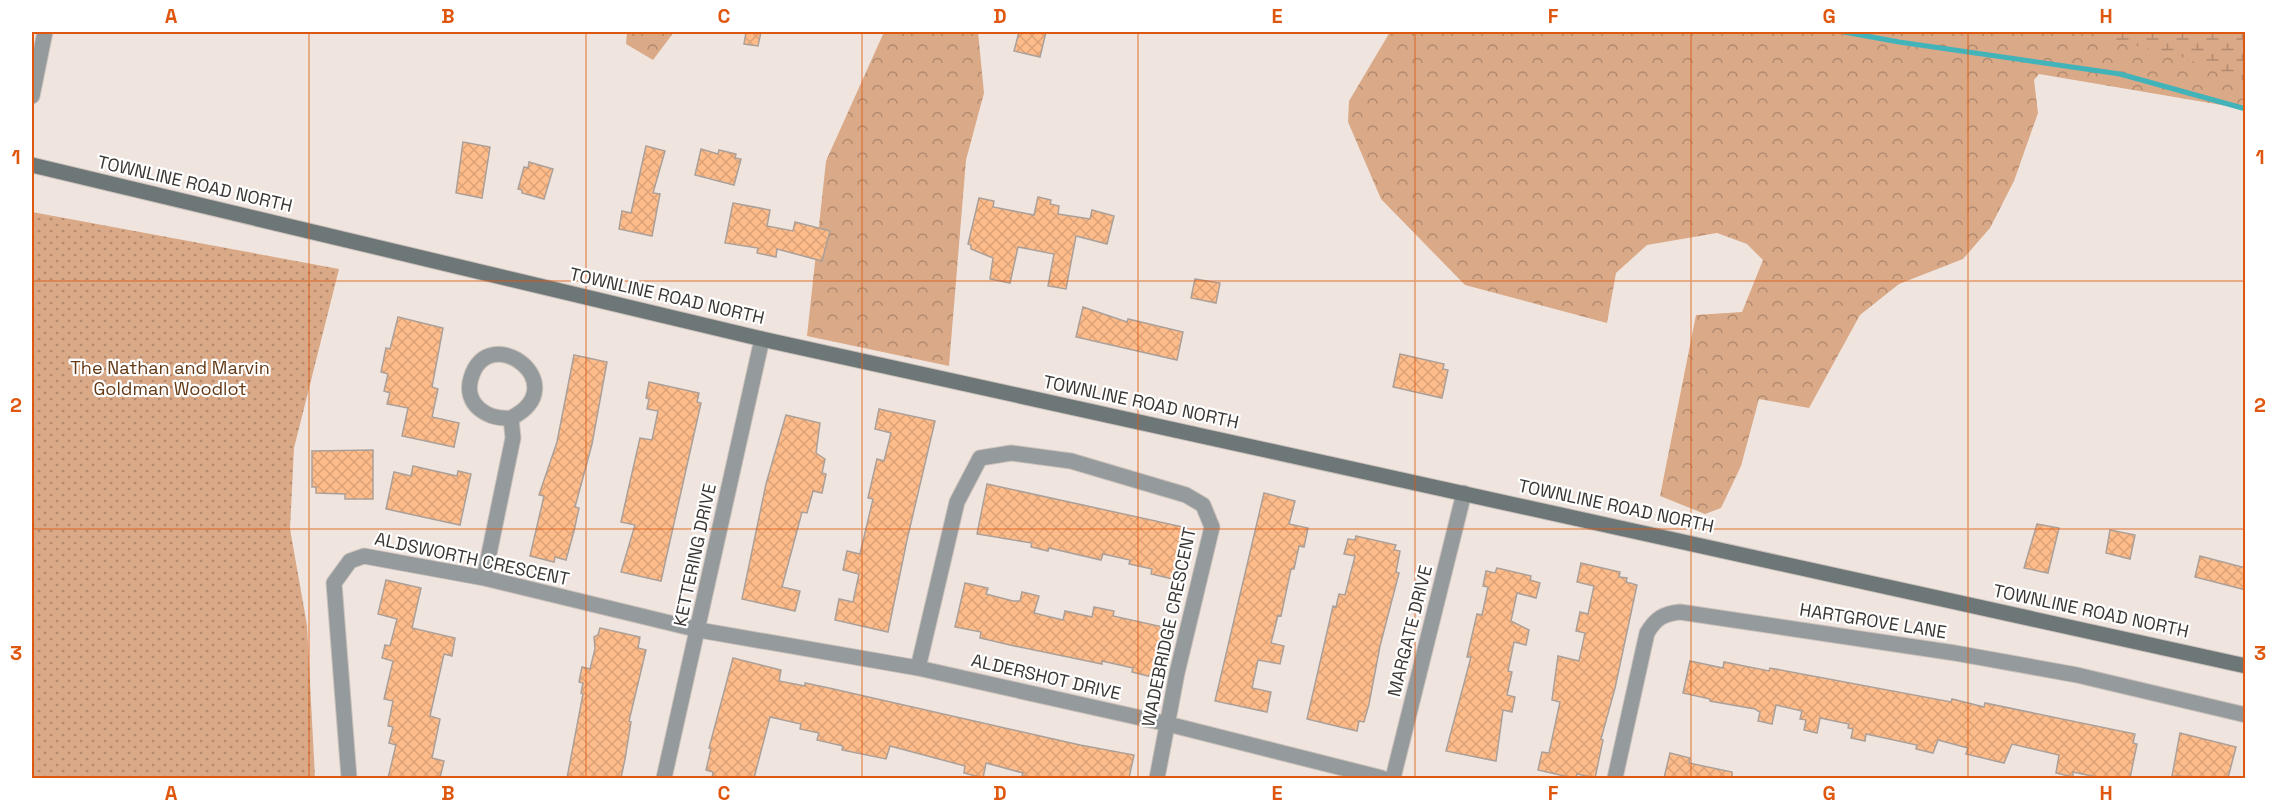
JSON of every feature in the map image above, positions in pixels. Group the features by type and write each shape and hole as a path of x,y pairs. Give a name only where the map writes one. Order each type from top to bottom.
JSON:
{"main road":[{"name":"TOWNLINE ROAD NORTH","path":"32,165 762,339 2246,666"}],"street":[{"path":"32,96 45,32"},
{"name":"KETTERING DRIVE","path":"664,778 699,630 762,339"},
{"path":"511,355 528,367 533,377 532,398 527,408 511,418 488,416 473,401 470,381 474,371 490,357 511,355"},
{"path":"484,578 513,438 511,418"},
{"name":"WADEBRIDGE CRESCENT","path":"918,668 957,502 980,458 1011,453 1071,461 1186,495 1203,504 1212,527 1177,673 1157,778"},
{"name":"MARGATE DRIVE","path":"1393,778 1464,493"},
{"name":"ALDSWORTH CRESCENT","path":"349,778 334,583 350,561 364,556 484,578 699,630"},
{"name":"HARTGROVE LANE","path":"1615,778 1647,633 1654,622 1664,614 1680,612 1966,655 2078,675 2246,715"},
{"name":"ALDERSHOT DRIVE","path":"699,630 918,668 1168,724 1382,778"}],"green space":[{"path":"627,32 674,32 653,60 626,44"},
{"path":"884,32 978,32 984,93 966,160 949,366 807,336 826,161"},
{"path":"1390,32 2245,32 2245,109 2039,74 2034,80 2038,113 2014,181 1990,228 1963,259 1899,284 1860,315 1809,408 1759,399 1741,466 1721,508 1705,514 1660,496 1696,315 1742,312 1763,260 1747,244 1717,233 1647,245 1616,273 1607,323 1465,285 1381,199 1348,122 1349,101"},
{"path":"2075,32 2245,32 2245,81 2176,55"},
{"name":"The Nathan and Marvin Goldman Woodlot","path":"32,212 339,269 294,448 290,529 307,625 315,778 32,778"}],"building":[{"path":"746,32 761,32 758,46 744,44"},
{"path":"1019,32 1046,32 1040,57 1014,51"},
{"path":"463,142 490,147 482,198 456,193"},
{"path":"646,146 665,151 653,193 660,194 652,236 619,229 622,211 631,213"},
{"path":"701,149 718,154 719,150 736,154 735,158 741,159 734,185 695,175"},
{"path":"529,162 553,169 544,199 522,193 522,190 518,189 524,167 528,168"},
{"path":"1038,197 1051,200 1050,204 1059,206 1058,214 1090,219 1092,210 1114,216 1107,244 1076,236 1066,289 1048,286 1054,254 1018,247 1010,283 990,279 993,258 971,249 971,245 968,244 979,198 994,201 993,207 1034,215"},
{"path":"733,203 770,210 767,226 793,231 795,222 830,231 822,261 777,249 776,257 757,253 758,248 725,243"},
{"path":"1195,279 1220,283 1216,303 1191,298"},
{"path":"1083,307 1127,322 1128,319 1183,332 1177,360 1076,337"},
{"path":"398,317 443,328 432,387 438,389 432,417 459,423 454,447 402,436 408,408 387,404 390,393 384,391 388,374 381,372 386,348 390,349"},
{"path":"1400,354 1444,364 1443,369 1448,370 1442,398 1393,387"},
{"path":"574,355 607,362 592,444 575,507 579,508 574,531 566,560 555,557 554,562 530,556 544,496 539,495 557,442"},
{"path":"649,382 699,393 697,402 701,403 661,581 621,572 635,525 621,522 640,438 652,440 658,411 647,409 649,399 646,398"},
{"path":"879,409 935,421 888,632 835,620 839,599 853,602 859,574 843,570 847,551 860,554 873,499 868,498 877,459 884,461 891,433 875,429"},
{"path":"786,415 820,423 816,453 825,459 822,473 826,474 822,493 813,491 807,513 802,512 782,587 800,591 795,611 742,599 766,484"},
{"path":"373,450 373,499 345,499 345,494 316,493 316,487 312,487 312,451"},
{"path":"413,466 457,476 458,471 471,474 460,525 386,509 394,472 411,476"},
{"path":"987,484 1183,527 1180,561 1177,560 1173,579 1151,574 1152,569 1129,564 1130,560 1103,554 1101,560 1049,548 1048,551 1031,547 1032,543 977,534"},
{"path":"1264,493 1295,501 1289,524 1308,528 1304,547 1299,546 1294,569 1291,569 1281,616 1278,615 1271,643 1284,646 1280,664 1258,660 1252,688 1271,692 1267,712 1215,701"},
{"path":"2037,524 2059,528 2048,573 2024,568"},
{"path":"2110,530 2135,535 2130,559 2106,553"},
{"path":"1356,536 1396,545 1394,550 1400,551 1396,572 1399,573 1380,646 1369,704 1364,722 1359,721 1357,731 1307,719 1333,606 1336,607 1339,594 1345,595 1355,556 1344,554 1348,539 1355,540"},
{"path":"2200,556 2246,568 2246,590 2195,577"},
{"path":"1581,563 1620,572 1619,577 1627,578 1626,582 1637,585 1615,688 1601,739 1603,740 1595,778 1577,774 1576,778 1573,778 1538,770 1542,752 1549,753 1560,702 1552,700 1558,656 1579,661 1585,633 1576,631 1580,612 1588,614 1594,586 1577,582"},
{"path":"1497,568 1531,576 1530,580 1540,583 1536,598 1517,593 1511,621 1529,630 1526,645 1514,642 1508,671 1512,672 1507,695 1515,697 1512,712 1503,710 1496,761 1446,751 1471,657 1467,657 1477,614 1482,615 1488,587 1483,586 1486,571 1495,573"},
{"path":"386,580 421,588 412,628 455,638 452,656 444,654 430,716 440,719 432,758 444,761 440,778 388,778 396,745 389,743 393,727 388,726 393,701 384,699 393,661 382,658 385,645 390,646 397,619 378,614"},
{"path":"965,583 988,588 986,594 1013,601 1020,601 1022,592 1039,596 1034,613 1063,620 1065,611 1092,617 1094,607 1114,611 1113,616 1163,627 1152,677 1132,672 1133,668 1102,661 1102,664 980,638 981,632 955,627"},
{"path":"600,628 640,637 638,648 646,650 629,721 631,722 621,778 567,778 583,694 581,693 583,683 579,682 582,667 590,669 595,649 594,637 598,635"},
{"path":"733,658 781,670 779,681 829,688 1080,745 1134,755 1129,778 1033,778 986,763 983,778 964,773 965,766 890,746 886,759 842,750 843,746 817,740 819,733 800,729 801,724 770,717 754,778 712,778 713,772 706,770 711,749 709,748"},
{"path":"1690,661 1723,668 1724,662 1769,671 1770,668 1951,702 1952,699 1984,707 1985,703 2135,734 2133,743 2137,744 2130,778 2101,778 2073,772 2073,777 2056,773 2059,755 2012,744 2004,763 1966,754 1968,748 1938,740 1933,753 1916,749 1917,745 1866,734 1865,741 1851,738 1853,729 1848,728 1849,724 1820,718 1817,733 1804,730 1806,720 1800,719 1802,711 1776,705 1772,724 1758,721 1760,712 1755,709 1710,701 1710,699 1683,693"},
{"path":"2180,733 2236,747 2228,778 2172,776"},
{"path":"1670,753 1690,758 1689,763 1732,772 1732,778 1664,778"}],"waterway":[{"path":"1844,32 2120,74 2246,109"}]}
